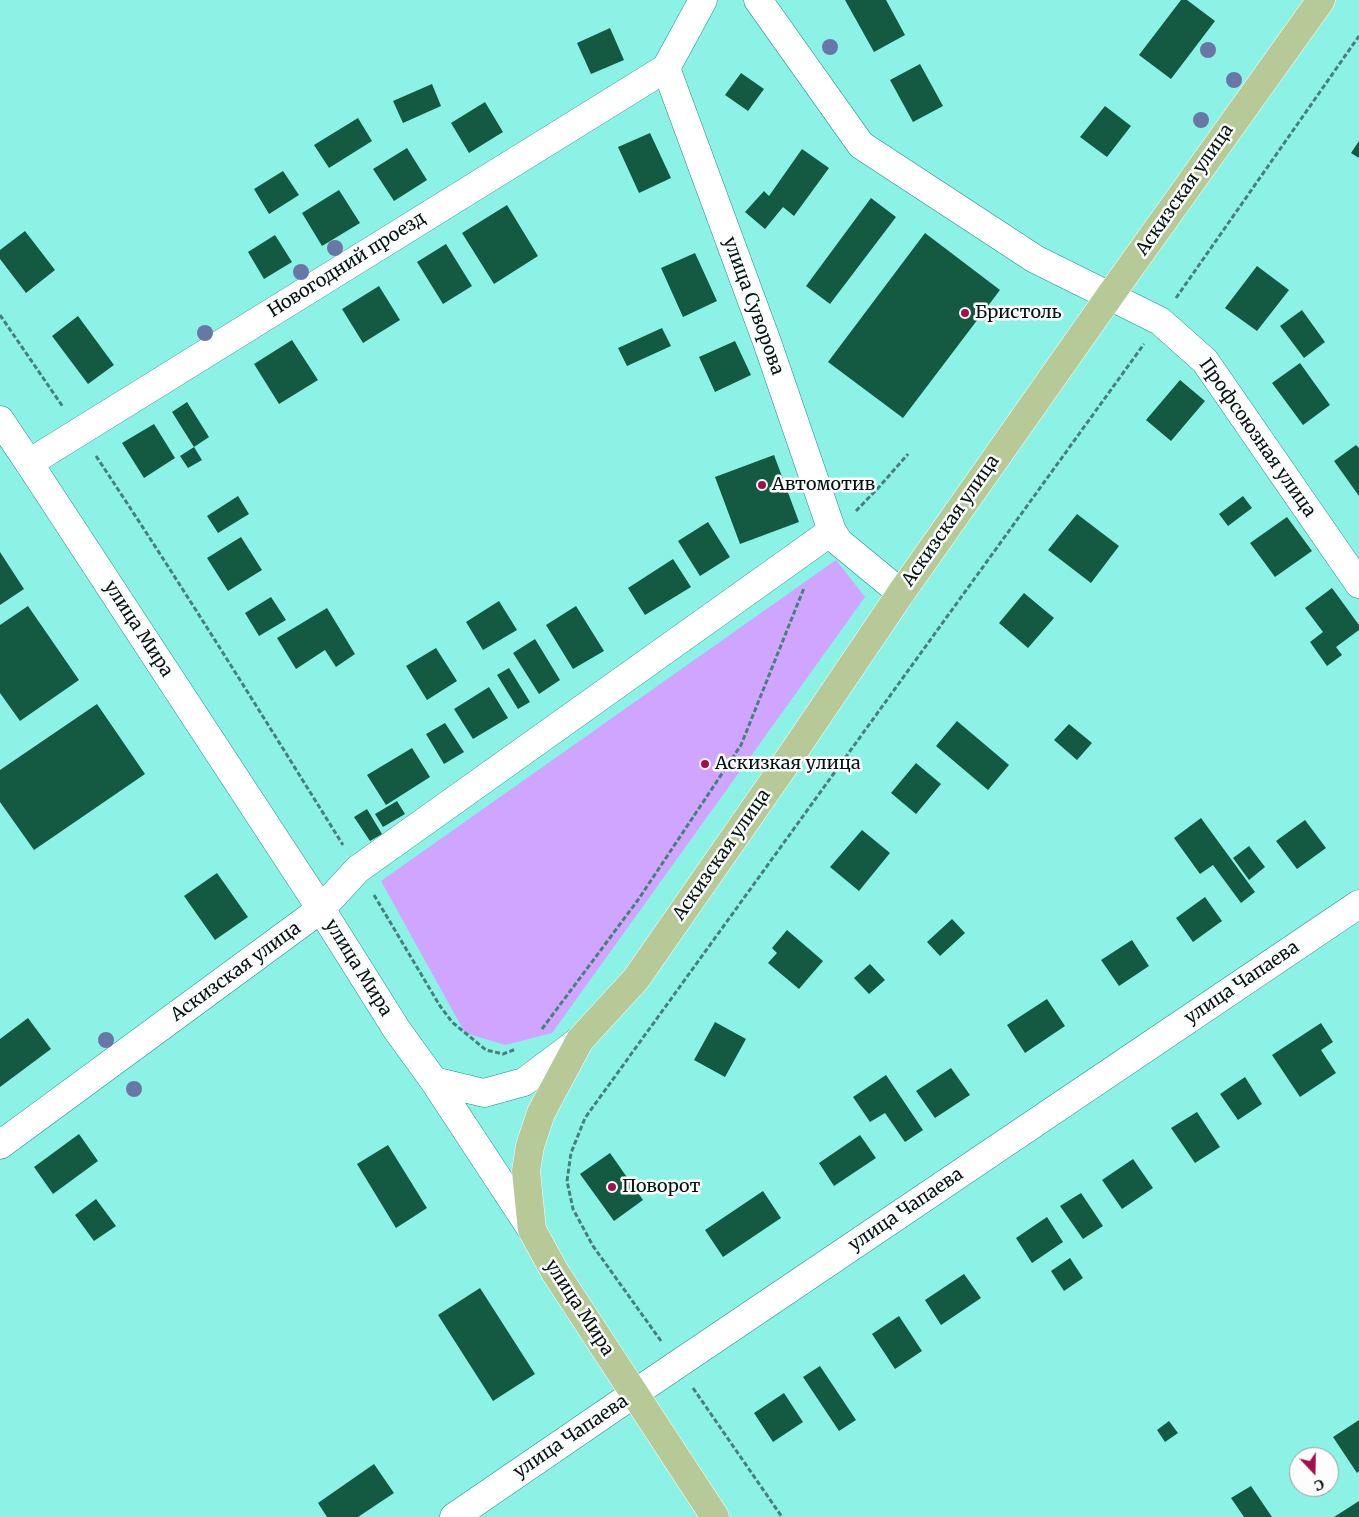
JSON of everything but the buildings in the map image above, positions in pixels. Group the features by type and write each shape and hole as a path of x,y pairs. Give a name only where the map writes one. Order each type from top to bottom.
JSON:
{"main road":[{"name":"Аскизская улица","path":"532,1230 526,1171 530,1146 541,1113 580,1040 636,979 779,775 901,593 1321,0"},
{"name":"улица Мира","path":"532,1230 555,1272 716,1517"}],"street":[{"path":"666,68 703,0"},
{"path":"758,0 861,145 1035,259 1109,297"},
{"name":"Новогодний проезд","path":"30,463 666,68"},
{"name":"улица Суворова","path":"666,68 767,342 836,537"},
{"name":"Профсоюзная улица","path":"1109,297 1160,321 1205,360 1359,584"},
{"name":"улица Мира","path":"0,420 30,463 397,1030 434,1081 532,1230"},
{"path":"836,537 901,593"},
{"name":"Аскизская улица","path":"0,1146 320,909 358,869 836,537"},
{"name":"улица Чапаева","path":"454,1517 1359,904"},
{"path":"434,1081 484,1093 524,1082 580,1040"}],"path":[{"path":"782,1517 678,1365 593,1246 573,1209 567,1182 571,1153 585,1118 1160,321 1359,36"},
{"path":"0,315 147,532 208,627 358,869 440,1006 452,1022 486,1050 503,1054 519,1048"},
{"path":"836,537 843,524 908,454"},
{"path":"539,1032 557,1011 638,900 740,744 804,588"}],"shaded area":[{"path":"836,560 865,597 552,1033 505,1045 465,1033 381,881"}],"place":[{"name":"Бристоль","path":"965,313"},
{"name":"Автомотив","path":"762,485"},
{"name":"Аскизкая улица","path":"705,764"},
{"name":"Поворот","path":"612,1187"}]}
